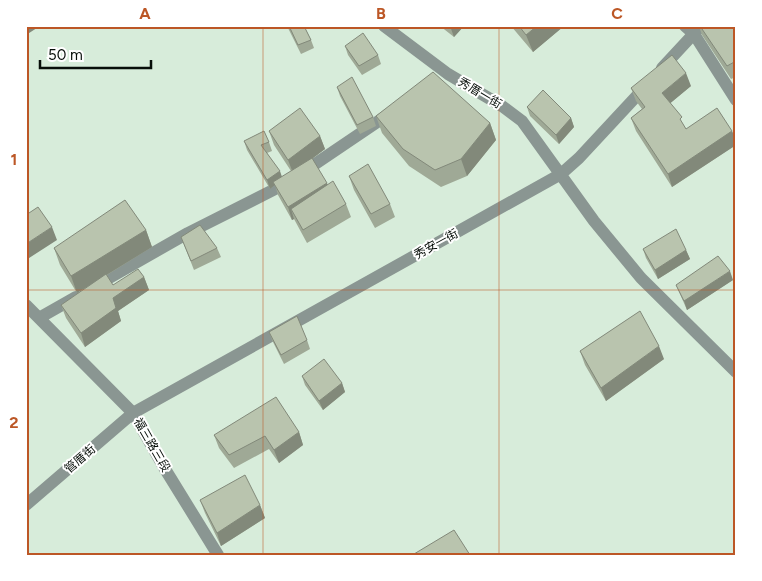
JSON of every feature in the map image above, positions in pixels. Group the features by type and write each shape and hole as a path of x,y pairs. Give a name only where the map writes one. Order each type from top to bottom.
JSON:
{"street":[{"name":"秀厝一街","path":"384,26 444,76 502,106 522,121 594,221 641,278 736,372"},
{"path":"693,29 736,100"},
{"name":"秀安一街","path":"134,413 561,174 579,158 693,29"},
{"path":"39,318 188,234 287,182 400,106"},
{"name":"福三路三段","path":"26,306 134,413 165,470 218,555"},
{"name":"管厝街","path":"26,505 134,413"}],"building":[{"path":"289,26 304,26 311,40 298,45"},
{"path":"519,26 537,26 526,35"},
{"path":"700,26 732,26 736,32 736,61 727,66"},
{"path":"363,33 378,55 359,66 345,46"},
{"path":"672,55 686,73 662,93 682,117 680,119 686,129 717,108 732,131 668,174 631,118 645,107 631,88"},
{"path":"433,72 490,123 461,159 435,170 403,149 376,116"},
{"path":"352,77 373,117 357,125 337,87"},
{"path":"543,90 571,118 556,135 527,107"},
{"path":"300,108 320,136 288,160 269,131"},
{"path":"264,131 269,142 261,145 280,171 267,180 244,141"},
{"path":"312,158 327,183 288,207 273,182"},
{"path":"368,164 390,204 371,214 349,176"},
{"path":"333,181 346,204 303,230 291,209"},
{"path":"125,200 146,230 71,276 54,248"},
{"path":"38,207 52,227 26,244 26,215"},
{"path":"200,225 217,248 191,261 181,237"},
{"path":"676,229 686,250 655,270 643,249"},
{"path":"718,256 730,271 684,301 676,285"},
{"path":"138,269 144,277 113,298 116,308 81,333 61,305 106,274 113,285"},
{"path":"640,311 659,346 601,388 580,351"},
{"path":"297,316 307,340 281,355 269,332"},
{"path":"324,359 342,383 319,401 302,376"},
{"path":"276,397 299,432 274,450 265,436 229,455 214,435"},
{"path":"245,475 260,505 217,533 200,500"},
{"path":"454,530 470,555 414,554"}]}
